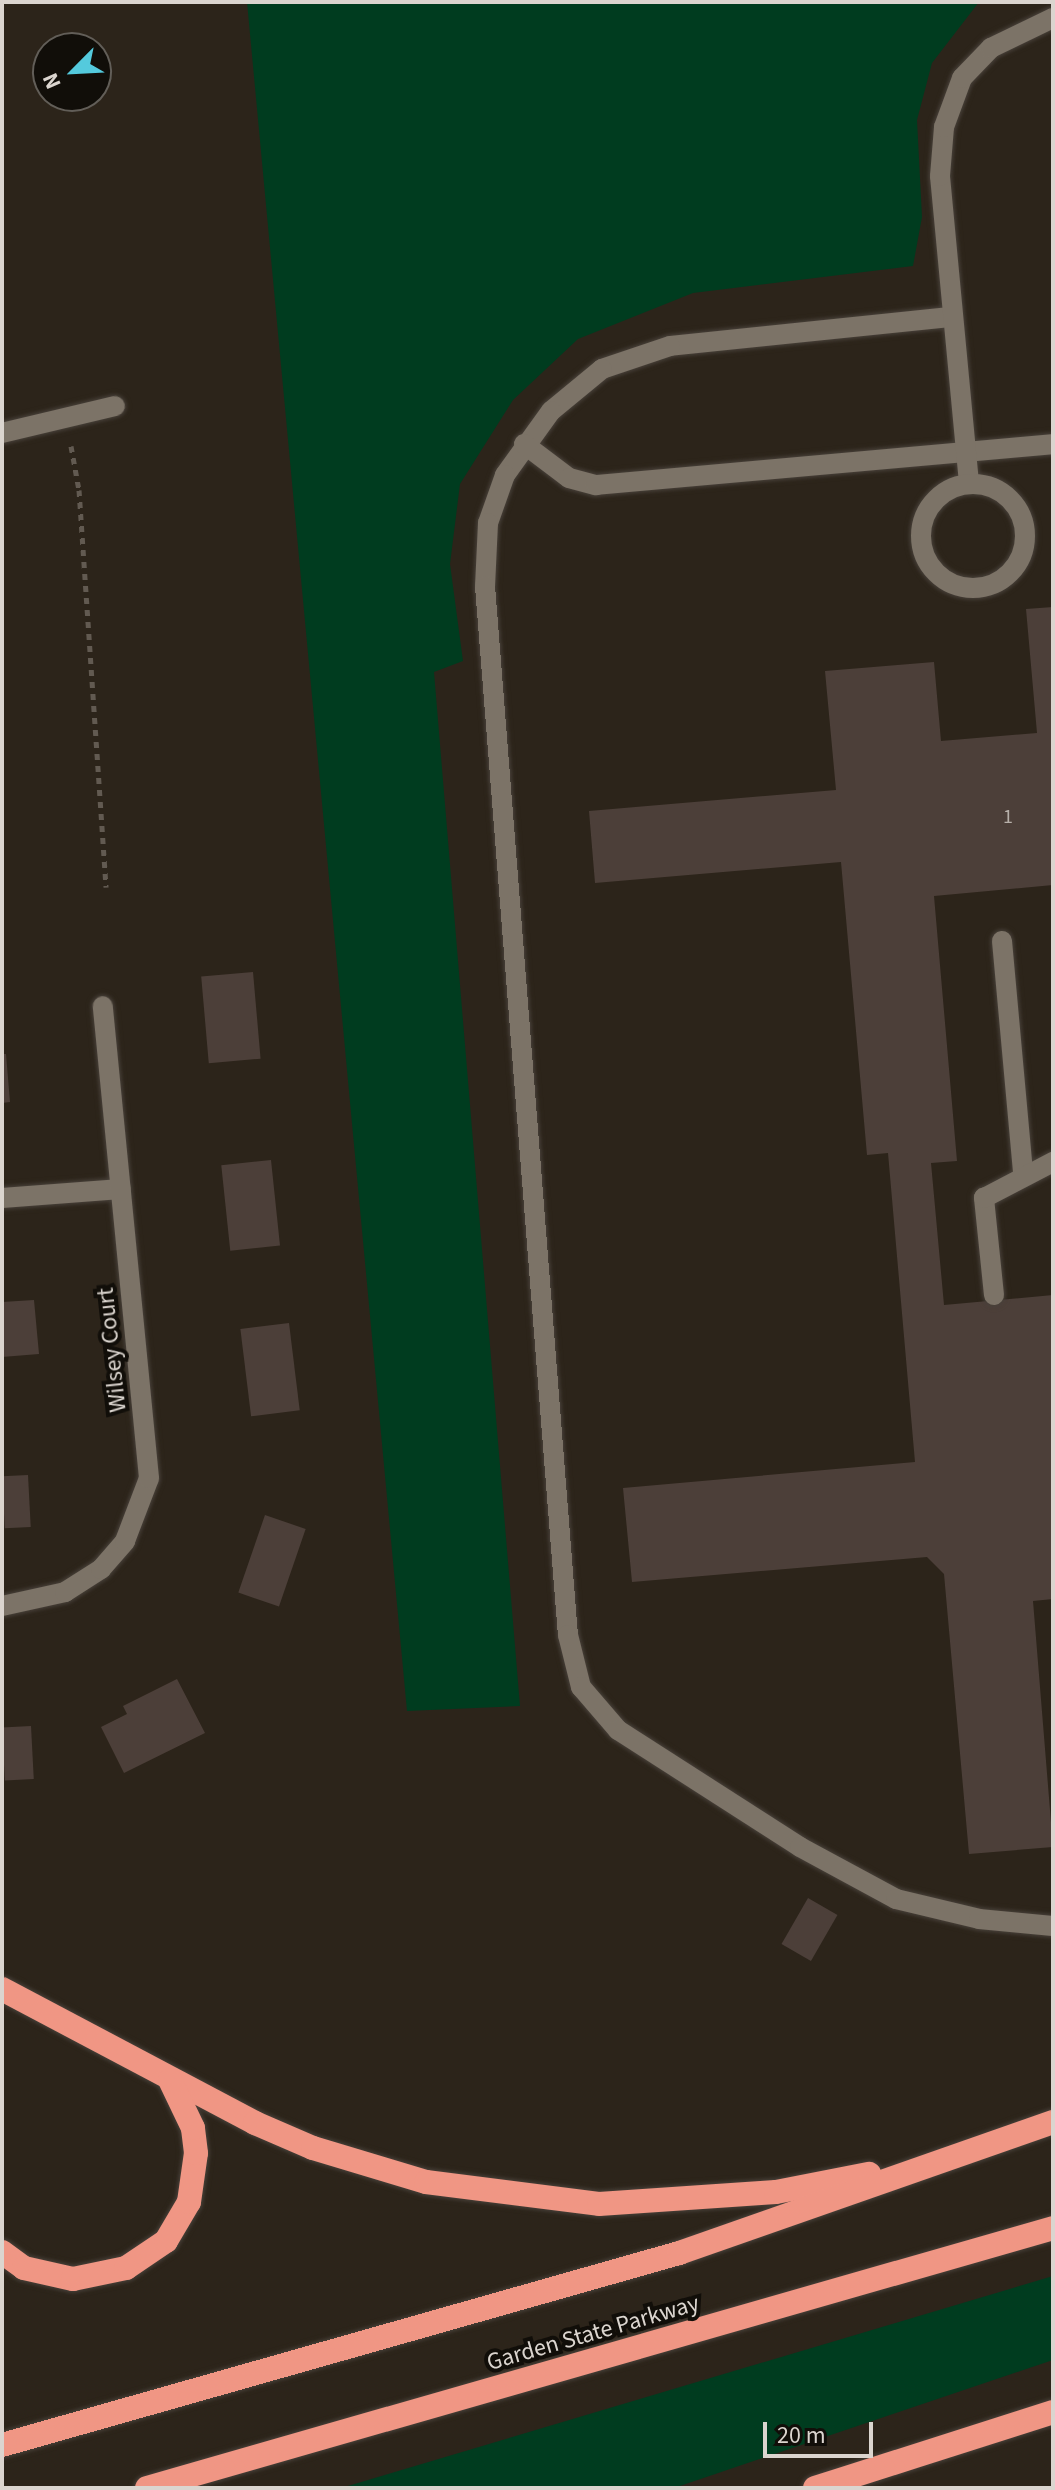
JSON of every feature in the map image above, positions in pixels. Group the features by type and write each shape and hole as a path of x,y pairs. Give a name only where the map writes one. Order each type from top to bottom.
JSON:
{"highway":[{"path":"2,1989 255,2123 368,2166 440,2184 540,2200 708,2199 930,2163"},
{"path":"2,2252 24,2268 73,2279 126,2268 166,2241 189,2202 196,2153 193,2128 170,2080"},
{"path":"2,2445 679,2253 1053,2122"},
{"name":"Garden State Parkway","path":"147,2488 1053,2228"},
{"path":"815,2488 1053,2412"}],"street":[{"path":"969,483 963,452 950,317 940,176 944,127 962,78 991,48 1053,18"},
{"path":"950,317 670,346 602,369 551,411 524,444 505,475 488,523 485,586 568,1635 581,1687 618,1730 800,1847 896,1899 979,1919 1053,1926"},
{"path":"2,433 115,406"},
{"path":"524,444 569,478 596,485 1053,444"},
{"path":"969,483 1007,496 1020,512 1026,532 1013,570 977,588 939,576 921,540 923,520 933,502 949,489 969,483"},
{"path":"1002,941 1023,1174"},
{"name":"Wilsey Court","path":"2,1606 65,1592 101,1569 125,1541 141,1511 149,1478 103,1006"},
{"path":"994,1295 984,1198 1023,1174 1053,1162"},
{"path":"2,1198 121,1189"}],"path":[{"path":"66,418 79,490 106,887"}],"green space":[{"path":"247,2 979,2 932,63 917,120 922,217 913,266 693,293 578,339 513,400 460,484 450,564 463,661 434,672 520,1706 407,1711"},
{"path":"1053,2276 1053,2360 674,2488 341,2488"}],"building":[{"path":"1053,607 1053,885 934,896 957,1161 931,1163 944,1305 1053,1295 1053,1599 1033,1601 1053,1847 969,1854 944,1574 927,1557 632,1582 623,1488 915,1462 888,1153 867,1155 841,862 595,883 589,811 836,790 825,671 934,662 941,741 1037,733 1026,609"},
{"path":"253,972 261,1059 209,1063 201,977"},
{"path":"2,1054 6,1054 10,1102 2,1103"},
{"path":"271,1160 280,1246 230,1251 221,1165"},
{"path":"34,1300 39,1354 2,1357 2,1302"},
{"path":"289,1323 300,1410 251,1416 240,1329"},
{"path":"28,1475 31,1527 5,1528 2,1476"},
{"path":"265,1515 306,1529 279,1607 238,1593"},
{"path":"177,1679 205,1733 124,1773 101,1727 127,1714 123,1706"},
{"path":"31,1726 34,1779 5,1780 2,1728"},
{"path":"808,1898 837,1915 811,1961 782,1944"}]}
